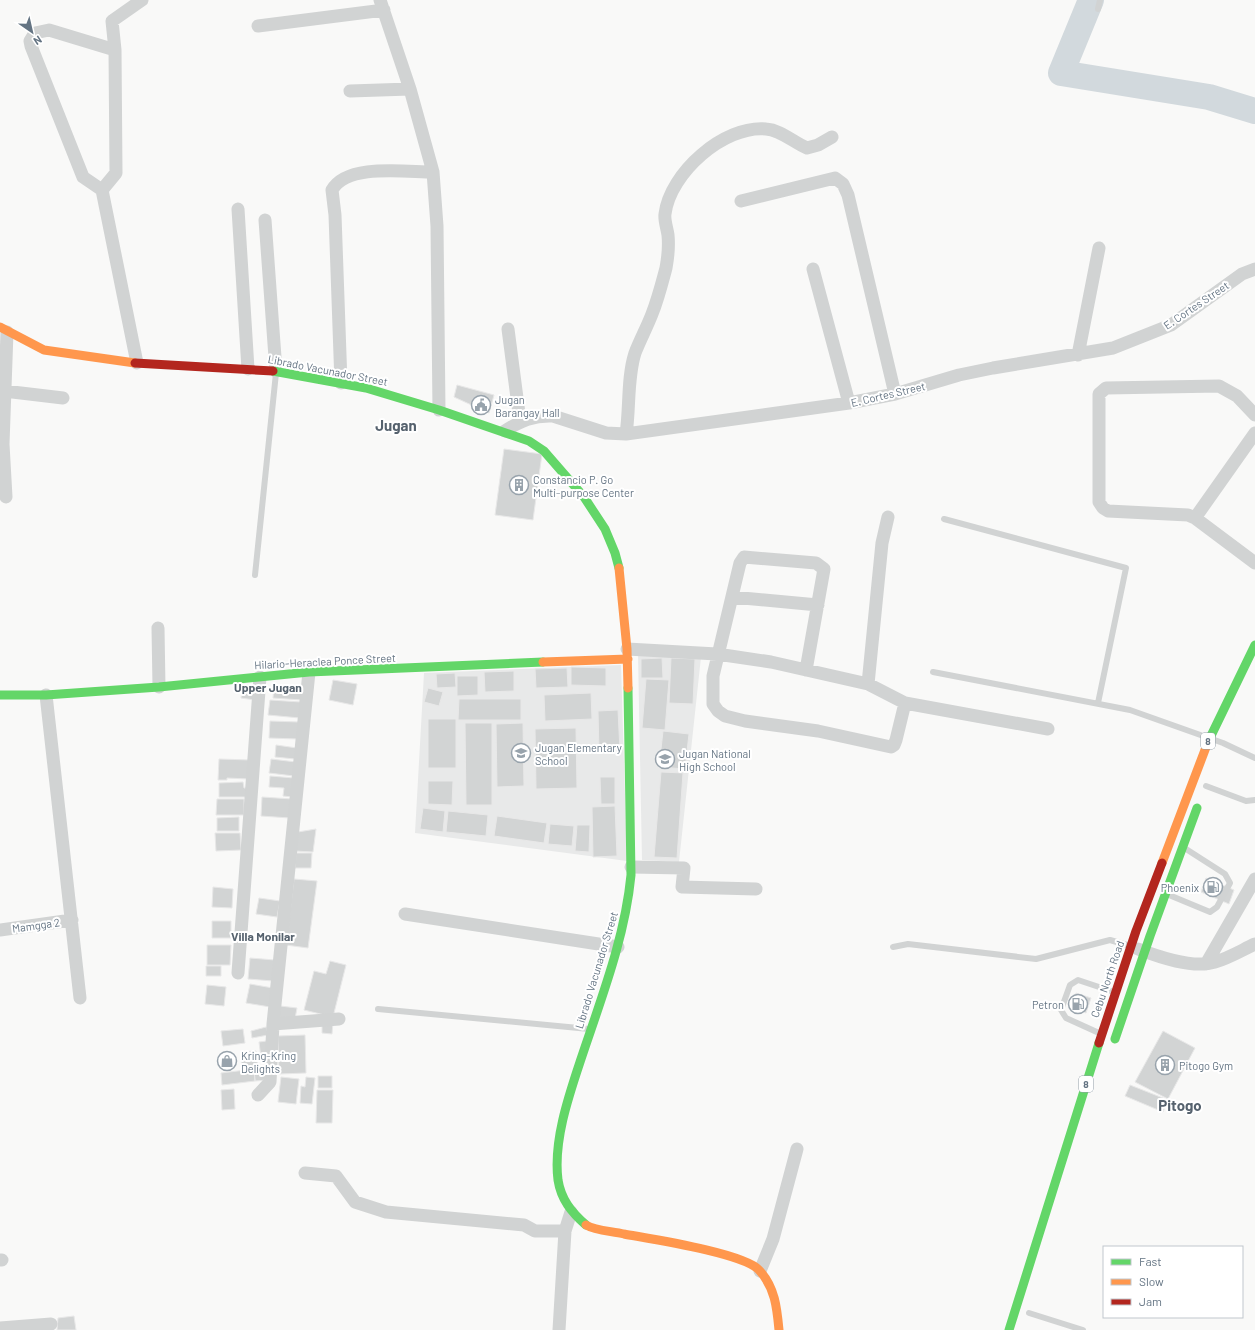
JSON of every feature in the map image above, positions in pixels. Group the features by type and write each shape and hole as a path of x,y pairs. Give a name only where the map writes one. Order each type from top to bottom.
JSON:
{"street":[{"path":"102,190 116,173 115,50 112,21 142,0"},
{"path":"258,26 382,5 410,89 433,172 437,226 439,410"},
{"path":"115,50 48,30 35,33 30,41 30,46 83,177 102,190 137,363"},
{"path":"350,91 410,89"},
{"path":"626,434 631,374 635,354 653,312 666,266 668,240 665,215 672,189 684,172 725,139 738,132 752,129 767,129 779,133 807,148 818,145 832,137"},
{"path":"341,383 335,216 332,190 340,179 348,175 362,173 433,172"},
{"path":"742,201 834,178 843,184 848,195 895,394"},
{"path":"238,209 248,369"},
{"path":"265,220 276,371"},
{"path":"1078,355 1098,248"},
{"path":"813,269 849,403"},
{"name":"E. Cortes Street","path":"504,431 520,422 534,417 553,416 606,433 626,434 849,403 895,394 959,375 1113,348 1171,325 1242,274 1255,269"},
{"path":"3,329 3,444 6,497"},
{"name":"Librado Vacunador Street","path":"3,329 44,350 137,363 276,371 341,383 389,394 504,431 529,441 544,451 584,497 605,529 615,553 620,573 627,654 631,867 629,898 618,947 571,1089 558,1149 558,1181 563,1198 571,1212 587,1226 710,1251 752,1264 760,1271 772,1290 776,1301 779,1330"},
{"path":"508,329 520,422"},
{"path":"1255,415 1236,396 1219,386 1106,388 1099,394 1100,502 1102,508 1108,511 1176,513 1195,518 1255,563"},
{"path":"4,392 63,398"},
{"path":"1195,518 1255,433"},
{"path":"868,684 882,543 888,517"},
{"path":"806,670 824,569 816,563 744,557 740,563 717,654 713,676 713,704 718,711 725,716 746,721 818,731 891,747 894,745 896,740 905,703"},
{"path":"732,598 818,604"},
{"path":"158,628 159,687"},
{"name":"Cebu North Road","path":"1009,1330 1115,992 1131,946 1209,739 1255,645"},
{"path":"627,654 717,654 771,662 868,684 905,703 1048,729"},
{"name":"Hilario-Heraclea Ponce Street","path":"0,695 46,695 159,687 309,672 627,654"},
{"path":"258,1095 270,1082 273,1024 309,672"},
{"path":"238,972 260,677"},
{"path":"46,695 80,998"},
{"path":"1112,1049 1145,952 1184,848 1204,789"},
{"path":"631,867 684,868 682,886 756,889"},
{"path":"1206,964 1255,879"},
{"path":"405,914 618,947"},
{"name":"Mamgga 2","path":"0,930 72,920"},
{"path":"1131,946 1173,961 1206,964 1229,957 1255,944"},
{"path":"273,1024 339,1019"},
{"path":"760,1271 773,1239 797,1149"},
{"path":"305,1173 336,1176 355,1202 386,1212 524,1225 535,1231 565,1232"},
{"path":"559,1330 565,1232 571,1212"},
{"path":"1026,1324 1030,1309"},
{"path":"0,1328 51,1327"}],"lane":[{"path":"1098,8 1100,0"},
{"path":"255,575 276,371"},
{"path":"944,519 1126,568 1098,703"},
{"path":"933,672 1130,710 1223,744 1255,758"},
{"path":"1204,789 1246,801 1255,800"},
{"path":"1166,894 1210,912 1217,907 1230,883 1225,874 1184,848"},
{"path":"893,947 908,944 1036,959 1110,940 1131,946"},
{"path":"1102,1034 1066,1018 1061,1010 1070,985 1078,980 1115,992"},
{"path":"378,1010 591,1029"},
{"path":"1030,1309 1083,1330"}],"shaded area":[{"name":"Jugan National High School","path":"638,654 701,657 679,862 642,860"},
{"name":"Jugan Elementary School","path":"621,665 627,861 415,833 424,673"}],"building":[{"name":"Jugan Barangay Hall","path":"457,385 494,395 489,413 454,397"},
{"name":"Constancio P. Go Multi-purpose Center","path":"504,449 542,454 533,520 495,515"},
{"path":"662,658 663,678 641,678 641,659"},
{"path":"671,658 695,659 693,704 669,703"},
{"path":"571,667 606,668 606,686 571,685"},
{"path":"567,668 568,687 536,688 535,669"},
{"path":"514,671 514,691 485,692 484,672"},
{"path":"455,673 456,687 437,688 436,674"},
{"path":"457,676 478,676 478,695 457,696"},
{"path":"646,679 669,680 665,730 642,728"},
{"path":"333,680 357,684 353,705 329,700"},
{"path":"243,684 257,686 255,700 241,698"},
{"path":"274,685 303,687 302,700 273,698"},
{"path":"428,688 443,692 439,706 424,702"},
{"path":"591,693 592,719 545,721 544,695"},
{"path":"459,699 521,699 521,720 458,720"},
{"path":"270,700 301,702 300,718 268,715"},
{"path":"618,710 620,751 599,752 598,711"},
{"path":"428,719 456,719 456,768 428,768"},
{"path":"270,721 299,722 298,739 269,738"},
{"path":"465,723 492,723 492,805 466,805"},
{"path":"523,723 524,786 497,787 496,724"},
{"path":"576,728 577,788 536,789 535,729"},
{"path":"663,731 689,734 685,769 659,767"},
{"path":"276,745 297,748 295,759 275,757"},
{"path":"219,759 250,760 249,779 227,778 227,780 218,780"},
{"path":"271,759 296,762 294,776 269,773"},
{"path":"661,772 683,773 677,858 654,857"},
{"path":"270,776 294,778 293,797 283,796 284,788 269,787"},
{"path":"600,777 615,777 615,804 601,804"},
{"path":"428,781 453,781 452,805 428,804"},
{"path":"243,782 244,788 247,788 247,797 219,797 219,783"},
{"path":"262,797 292,799 290,818 261,816"},
{"path":"217,799 244,799 244,815 216,815"},
{"path":"615,806 617,856 593,857 592,807"},
{"path":"423,808 445,811 443,832 420,829"},
{"path":"448,811 488,815 486,836 446,832"},
{"path":"497,816 547,823 544,843 494,836"},
{"path":"239,817 239,831 217,831 217,818"},
{"path":"550,824 574,826 572,846 548,844"},
{"path":"577,825 590,825 589,852 575,851"},
{"path":"316,829 313,852 295,851 298,832"},
{"path":"215,833 240,833 241,850 216,851"},
{"path":"296,853 312,853 311,868 295,868"},
{"path":"1206,878 1234,890 1229,904 1201,892"},
{"path":"294,879 317,881 308,948 286,945"},
{"path":"213,887 233,889 232,908 212,907"},
{"path":"259,898 280,901 277,917 256,914"},
{"path":"212,921 231,921 231,938 212,938"},
{"path":"207,945 231,945 230,965 207,965"},
{"path":"250,958 275,960 273,981 248,979"},
{"path":"330,961 346,965 333,1017 304,1010 314,971 326,974"},
{"path":"206,966 221,966 221,976 206,976"},
{"path":"250,984 273,988 270,1007 246,1003"},
{"path":"207,985 226,987 224,1006 205,1004"},
{"path":"1076,993 1091,998 1086,1013 1071,1008"},
{"path":"280,1006 297,1008 295,1019 279,1018"},
{"path":"322,1022 333,1022 332,1034 322,1033"},
{"path":"266,1027 268,1035 252,1038 251,1031"},
{"path":"243,1029 245,1043 223,1046 221,1031"},
{"name":"Pitogo Gym","path":"1163,1031 1195,1048 1168,1099 1135,1082"},
{"path":"305,1035 306,1073 279,1074 278,1036"},
{"path":"267,1041 269,1057 261,1058 259,1042"},
{"path":"256,1051 258,1068 242,1069 241,1052"},
{"path":"266,1068 267,1080 255,1081 254,1069"},
{"path":"254,1069 255,1081 222,1085 221,1073"},
{"path":"318,1076 332,1076 332,1088 318,1088"},
{"path":"281,1077 299,1079 296,1104 278,1102"},
{"path":"306,1077 315,1078 312,1104 300,1103 301,1086 305,1087"},
{"path":"1130,1085 1168,1100 1163,1112 1125,1096"},
{"path":"234,1089 235,1109 222,1110 221,1090"},
{"path":"317,1090 333,1090 332,1123 316,1123"},
{"path":"74,1316 76,1330 57,1330 58,1318"}],"waterway":[{"path":"1091,0 1061,73 1209,97 1255,111"}],"traffic: fast":[{"path":"273,371 366,388 439,410 529,441 544,451 584,497 605,529 615,553 619,568"},
{"path":"1208,742 1255,645"},
{"path":"0,695 46,695 159,687 309,672 543,662"},
{"path":"586,1225 571,1210 559,1187 557,1165 558,1150 567,1103 618,945 628,899 631,875 628,688"},
{"path":"1115,1039 1150,936 1197,808"},
{"path":"1009,1330 1099,1043"}],"traffic: slow":[{"path":"0,327 44,350 135,363"},
{"path":"619,568 627,649 628,688"},
{"path":"543,662 628,659"},
{"path":"1162,863 1208,742"},
{"path":"586,1225 599,1230 654,1239 716,1252 750,1264 759,1270 769,1283 776,1306 779,1330"}],"traffic: jam":[{"path":"135,363 273,371"},
{"path":"1099,1043 1136,931 1162,863"}],"place":[{"name":"Jugan Barangay Hall","path":"481,405"},
{"name":"Constancio P. Go Multi-purpose Center","path":"519,485"},
{"name":"Jugan Elementary School","path":"521,753"},
{"name":"Jugan National High School","path":"665,759"},
{"name":"Phoenix","path":"1213,887"},
{"name":"Petron","path":"1078,1004"},
{"name":"Kring-Kring Delights","path":"227,1061"},
{"name":"Pitogo Gym","path":"1165,1065"}],"district":[{"name":"Jugan","path":"396,425"},
{"name":"Upper Jugan","path":"268,687"},
{"name":"Villa Monilar","path":"263,936"},
{"name":"Pitogo","path":"1180,1105"}]}
